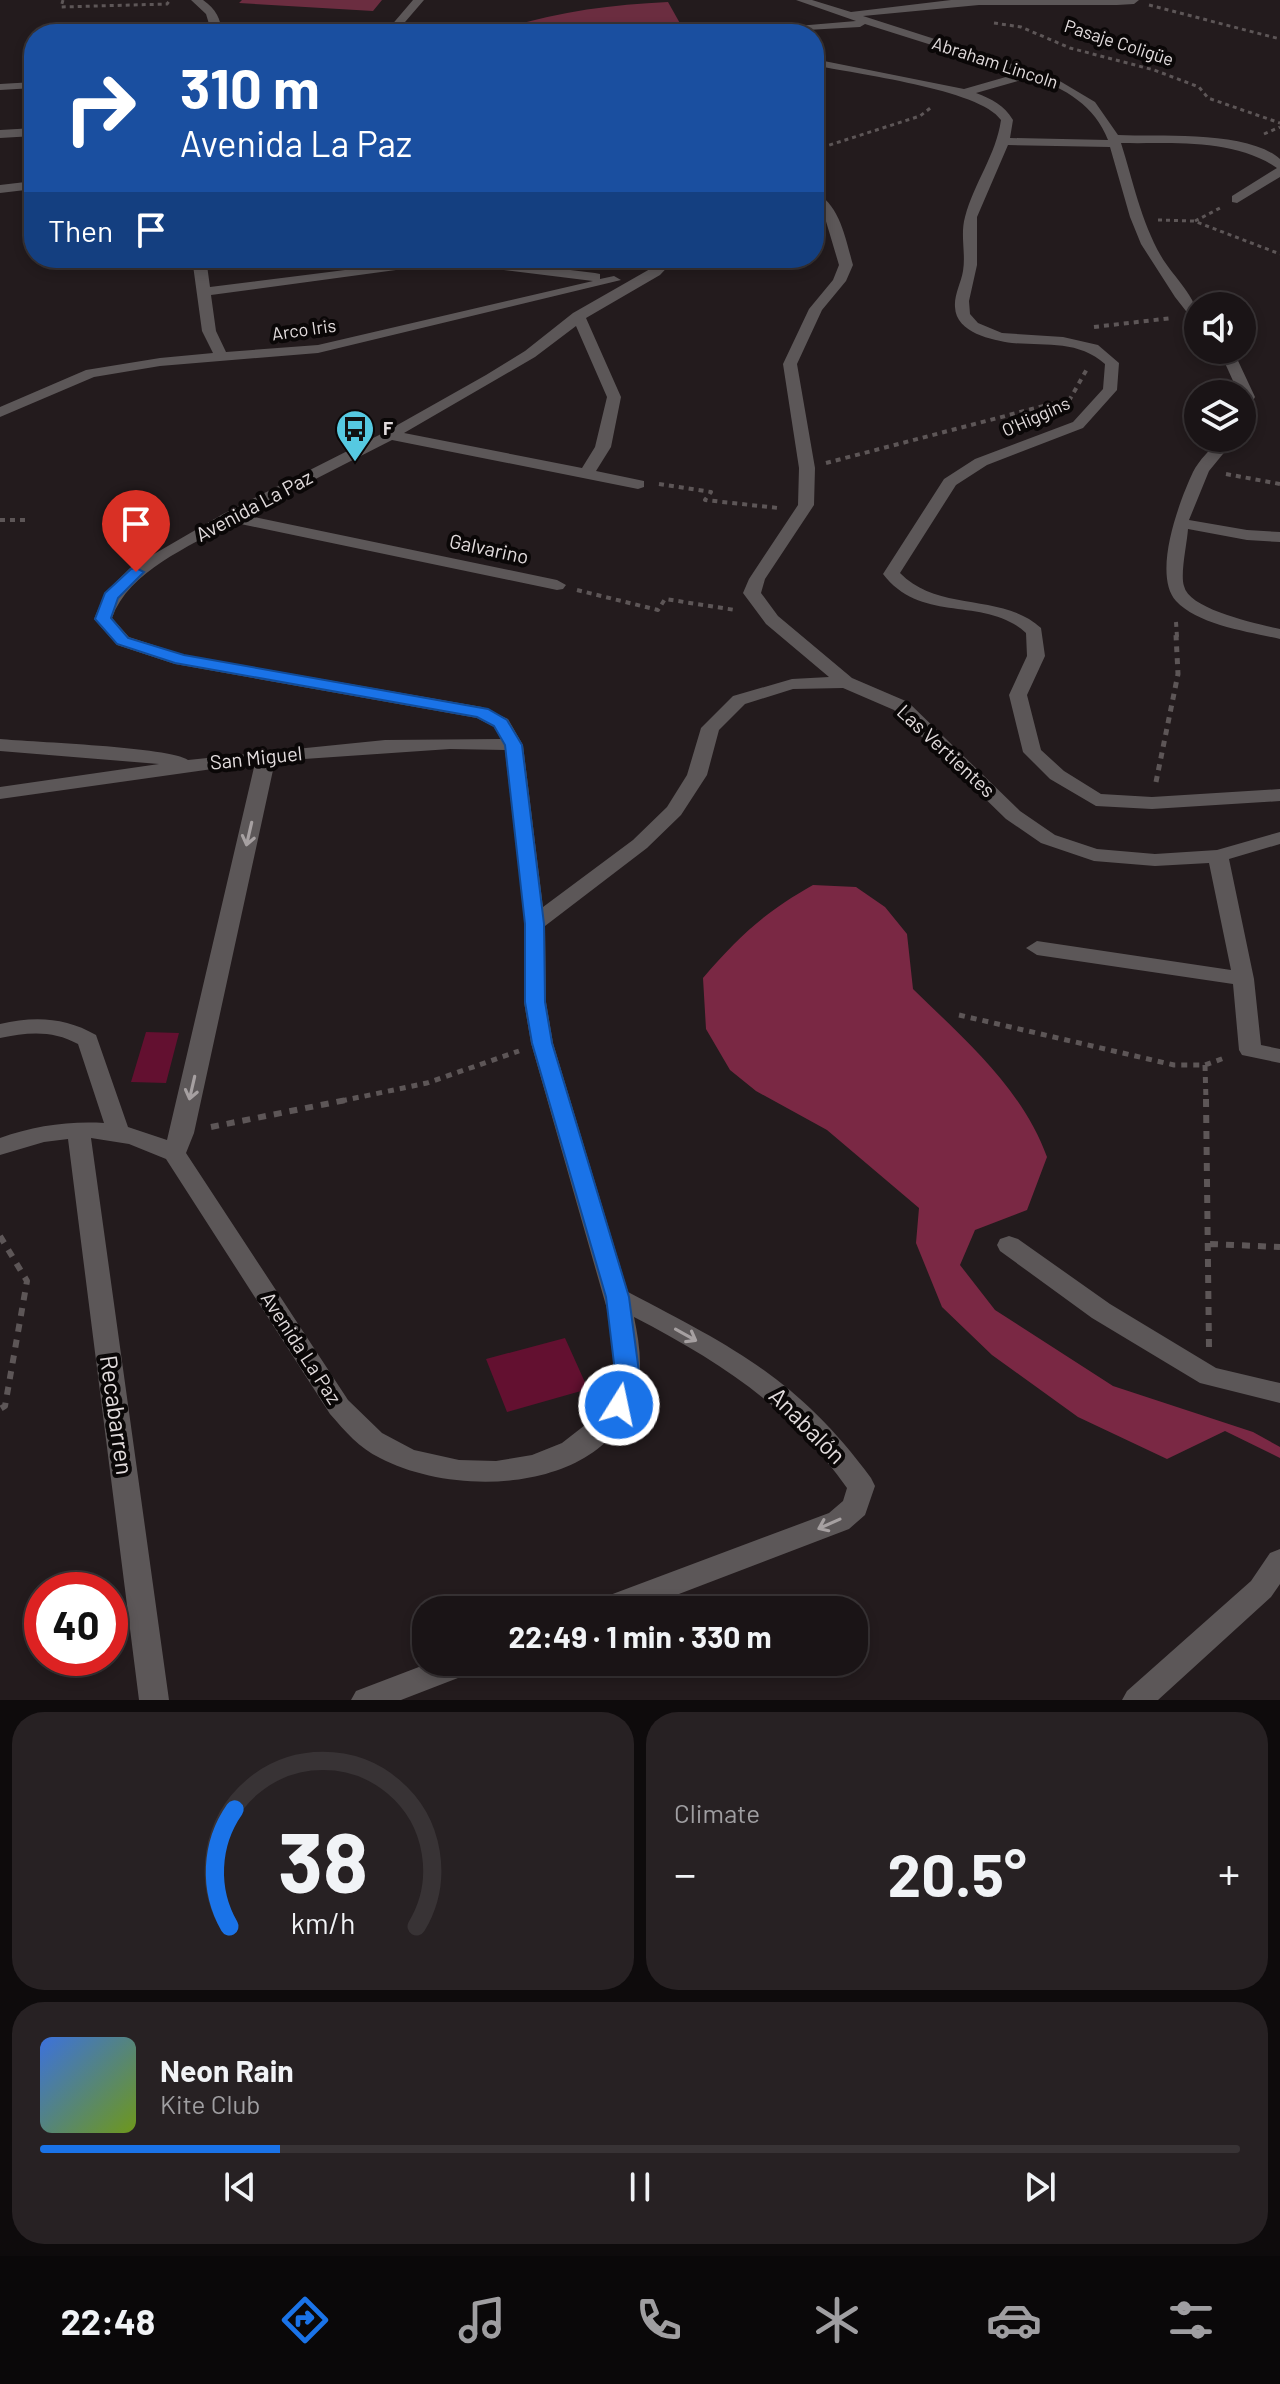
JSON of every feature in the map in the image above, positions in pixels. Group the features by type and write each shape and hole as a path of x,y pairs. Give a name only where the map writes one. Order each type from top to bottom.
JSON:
{"street":[{"path":"196,0 205,5 216,24"},
{"path":"399,24 419,0"},
{"name":"Abraham Lincoln","path":"801,0 1034,73 1063,84 1086,98 1098,109 1116,142 1137,220 1165,275 1184,299"},
{"path":"849,15 906,7 998,1 1087,4 1131,1"},
{"name":"Pasaje Coligüe","path":"966,18 1015,7 1061,8 1087,4"},
{"path":"824,27 872,23"},
{"path":"824,64 958,92 990,103 1005,116 1007,125 1003,141 1237,145 1271,155 1280,165"},
{"path":"958,92 1034,73"},
{"path":"0,87 24,86"},
{"path":"0,134 24,133"},
{"name":"O'Higgins","path":"1003,141 970,219 970,276 959,302 963,316 972,326 986,332 1006,337 1068,342 1095,349 1112,363 1110,390 1078,425 981,462 950,482 891,574 897,586 916,597 997,611 1028,623 1039,638 1039,654 1018,695 1032,752 1057,775 1096,800 1152,803"},
{"path":"1237,199 1280,171"},
{"path":"0,189 24,186"},
{"path":"806,505 807,468 790,364 816,309 839,281 846,265 833,222 824,210"},
{"path":"200,268 209,331 222,358"},
{"path":"318,268 319,278"},
{"path":"202,292 385,268"},
{"path":"518,268 637,282"},
{"path":"538,268 541,271"},
{"name":"Avenida La Paz","path":"174,1153 339,1407 374,1441 409,1459 446,1468 491,1473 532,1468 563,1455 597,1434 619,1405 627,1372 617,1297 542,1043 535,1002 535,924 514,745 501,723 482,713 181,660 123,641 103,619 111,597 136,572 229,517 390,435 517,362 578,316 659,268"},
{"name":"Arco Iris","path":"0,412 91,373 160,362 318,349 614,280"},
{"path":"578,316 614,397 603,447 586,474"},
{"path":"390,435 638,484"},
{"path":"1217,452 1202,470 1180,523 1175,587 1184,600 1224,621 1280,634"},
{"name":"Las Vertientes","path":"806,505 757,579 752,593 772,620 846,682 901,706 1013,815 1048,839 1094,855 1155,860 1218,856 1280,838"},
{"name":"Galvarino","path":"229,517 557,585"},
{"path":"1180,523 1247,535 1280,537"},
{"path":"535,924 640,844 674,811 697,775 710,728 739,700 792,684 846,682"},
{"path":"0,745 134,755 202,764"},
{"name":"San Miguel","path":"0,793 202,764 331,750 410,745 514,745"},
{"path":"0,1147 17,1140 78,1130 118,1131 154,1142 174,1153 182,1133 266,758"},
{"path":"1152,803 1280,795"},
{"path":"1218,856 1243,979 1250,1050 1280,1056"},
{"path":"1037,948 1243,979"},
{"path":"0,1031 15,1027 60,1026 88,1040 118,1131"},
{"name":"Recabarren","path":"78,1130 154,1700"},
{"path":"1009,1245 1101,1311 1209,1376 1280,1393"},
{"name":"Anabalón","path":"617,1297 741,1364 791,1404 846,1464 861,1486 855,1507 839,1521 641,1596"},
{"path":"1137,1700 1261,1589 1280,1561"},
{"path":"366,1700 429,1676"}],"path":[{"path":"63,0 61,7 77,9 167,4 170,0"},
{"path":"1131,1 1280,39"},
{"name":"Pasaje Coligüe","path":"966,18 1021,27 1070,48 1154,70 1199,87 1208,98 1280,123"},
{"path":"824,147 920,116 958,92"},
{"path":"1194,221 1237,199"},
{"path":"1137,220 1194,221 1280,254"},
{"path":"1085,328 1184,317"},
{"path":"807,468 1070,399 1091,362"},
{"path":"1202,470 1280,484"},
{"path":"638,484 645,481 711,492 705,500 782,508 786,501 806,505"},
{"path":"0,520 30,520"},
{"path":"557,585 658,610 665,599 734,609"},
{"path":"1152,803 1178,674 1175,587"},
{"path":"959,1015 1174,1065 1205,1065 1250,1050"},
{"path":"182,1133 427,1083 542,1043"},
{"path":"1205,1065 1210,1244 1209,1376"},
{"path":"0,1236 27,1281 5,1406 0,1409"},
{"path":"1210,1244 1280,1247"}],"shaded area":[{"path":"242,0 382,0 373,11 239,3"},
{"path":"668,2 680,24 521,24 580,11"},
{"path":"813,885 856,887 885,907 907,934 913,989 971,1046 1007,1087 1023,1109 1047,1157 1027,1210 975,1230 960,1265 995,1310 1113,1386 1253,1432 1280,1447 1280,1458 1225,1431 1167,1459 1078,1417 992,1355 942,1307 916,1243 919,1208 827,1130 756,1091 730,1070 706,1029 703,978 754,926"}],"building":[{"path":"146,1032 179,1033 166,1083 131,1082"},
{"path":"565,1338 588,1389 507,1412 486,1359"}],"place":[{"name":"F","path":"355,463"}],"route":[{"path":"136,572 111,597 103,619 123,641 181,660 278,679 451,705 482,713 501,723 514,745 535,924 535,1002 542,1043 617,1297 627,1372 619,1405"}]}
